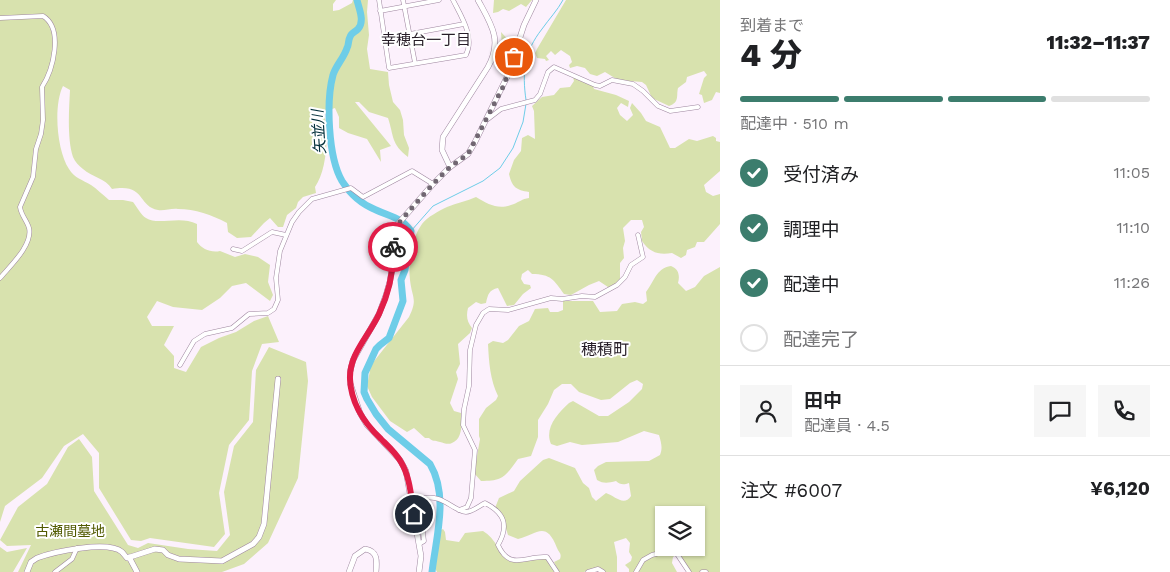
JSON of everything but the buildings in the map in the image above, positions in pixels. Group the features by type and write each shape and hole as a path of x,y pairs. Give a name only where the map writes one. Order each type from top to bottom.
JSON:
{"street":[{"path":"379,0 389,68 466,55 470,45 464,24 453,0"},
{"path":"403,0 414,64"},
{"path":"380,11 438,0"},
{"path":"450,167 442,150 443,137 488,67 495,50 493,29 478,0"},
{"path":"419,572 421,564 419,544 406,471 400,460 364,420 350,383 350,372 353,360 379,314 390,281 394,234 397,225 450,167 468,154 507,77 524,25 536,0"},
{"path":"0,18 43,16 49,21 56,38 55,51 42,86 43,120 36,150 33,176 20,207 28,225 30,237 22,252 0,278"},
{"path":"410,34 464,24"},
{"path":"484,125 501,108 530,102 538,98 548,72 554,67 594,85 600,86 612,80 633,84 658,106 670,111 698,107"},
{"path":"180,365 194,341 205,334 232,328 249,314 268,313 274,309 278,300 276,278 280,251 292,222 299,212 312,200 351,188 363,197 412,170 433,184"},
{"path":"232,249 242,251 272,232 286,235"},
{"path":"459,510 467,507 471,498 475,447 465,431 464,417 469,386 472,339 481,316 489,310 508,310 551,298 567,299 582,296 593,298 600,295 622,280 631,265 643,257 638,235"},
{"path":"129,557 155,549 163,550 168,555 179,559 218,561 228,558 256,540 264,524 278,380"},
{"path":"419,544 424,541 422,533 425,514 423,500 429,498 444,500 465,512 470,512 482,504 487,504 499,514 504,522 504,536 498,546 505,556 510,560 517,561 548,557 557,572"},
{"path":"27,572 31,562 37,558 77,548 97,547 123,552 127,558 129,557 136,572"},
{"path":"55,572 72,559 77,548"},
{"path":"349,572 355,556 365,549 371,550 376,556 376,572"},
{"path":"636,572 643,560 652,554 667,551 677,554 689,572"},
{"path":"588,572 598,569 603,572"}],"green space":[{"path":"0,0 336,0 333,4 333,11 352,3 353,0 368,0 369,35 367,49 370,69 388,72 393,102 400,110 403,120 404,135 409,148 408,157 396,144 388,118 369,112 359,102 355,102 391,146 380,150 381,162 367,139 339,128 339,117 335,108 326,111 324,114 327,141 326,152 322,171 315,187 316,193 303,197 298,202 296,208 287,215 283,227 278,227 270,218 251,237 237,238 228,232 227,223 203,213 184,209 158,210 151,208 131,189 112,189 106,182 80,167 73,157 71,150 69,124 70,90 63,86 60,95 57,116 59,140 65,161 73,175 93,187 109,200 133,202 142,215 151,220 184,220 197,224 197,242 207,250 220,251 235,257 245,254 258,257 270,265 268,282 273,295 270,301 246,283 232,286 220,298 202,310 173,307 157,301 147,317 152,326 174,326 164,345 174,356 174,368 186,372 201,347 268,316 279,342 262,344 252,371 249,420 229,445 219,493 225,534 214,547 150,538 141,541 131,540 99,488 99,453 83,434 64,446 42,478 5,506 0,522"},
{"path":"494,0 532,0 526,7 521,4 509,11 503,9 493,13"},
{"path":"566,0 720,0 720,93 716,92 712,100 704,103 702,95 699,94 704,78 707,75 704,71 687,77 686,82 678,88 675,103 669,106 652,98 646,85 642,82 618,80 605,72 597,76 590,74 585,68 577,66 570,68 569,65 572,62 570,56 561,50 555,55 551,51 546,56 549,60 546,61 545,59 537,58 535,53"},
{"path":"501,32 513,45 511,55 506,62 499,58 502,48"},
{"path":"573,77 593,86 594,89 629,101 628,107 621,103 617,108 620,115 627,121 633,115 630,108 632,103 646,121 660,127 670,148 675,148 689,139 697,141 713,136 716,138 716,141 720,142 720,171 704,185 706,192 713,196 720,194 720,224 704,242 697,242 695,247 687,250 686,255 681,258 672,253 663,254 648,248 642,241 641,232 644,227 642,220 631,220 623,228 625,241 623,248 624,258 620,263 620,280 613,287 608,287 599,281 571,295 564,294 548,277 532,274 528,270 522,274 521,279 524,284 530,285 531,288 514,305 507,306 498,288 491,291 486,303 476,302 468,308 467,319 472,328 470,333 458,344 460,364 456,372 458,379 450,403 454,411 461,413 461,430 458,438 456,441 448,444 425,438 414,428 407,432 390,421 372,397 367,386 371,365 412,311 414,298 409,266 418,230 424,221 437,212 476,197 499,207 509,206 529,198 529,192 515,187 509,174 514,160 521,151 522,138 528,135 535,139 534,111 532,106 542,97 554,95 560,88 570,87 574,81"},
{"path":"671,266 676,269 679,275 678,283 686,291 695,287 704,276 720,267 720,572 690,572 680,556 705,556 705,506 655,506 655,555 640,562 635,572 629,572 625,565 631,561 632,557 629,552 630,543 626,538 614,542 617,572 605,572 595,568 584,572 559,572 554,562 560,559 560,554 553,539 545,531 518,539 508,535 502,516 495,508 499,498 514,491 520,481 543,460 549,458 575,468 596,501 606,493 625,501 631,496 629,483 622,484 616,481 606,483 599,481 594,470 606,462 649,461 660,455 662,447 659,435 644,431 618,442 582,445 570,442 557,446 551,444 549,432 553,421 569,403 573,401 599,416 608,416 629,402 642,389 643,384 637,380 630,383 610,399 601,400 579,392 571,384 562,384 554,390 538,420 538,437 531,456 518,459 506,474 499,479 481,481 474,473 480,439 479,419 486,408 498,396 489,364 488,344 493,341 503,343 508,340 519,326 529,321 535,309 548,308 550,312 563,310 563,301 593,301 600,312 617,311 622,304 635,302 643,304 647,301 646,292 662,270"},
{"name":"古瀬間墓地","path":"269,347 306,362 308,381 298,478 268,543 244,564 222,572 18,572 31,545 7,546 0,540 18,507 47,484 68,447 79,439 92,457 94,491 128,545 138,548 148,543 217,551 230,535 224,492 234,446 253,422 256,370"},
{"path":"443,529 446,540 459,542 465,533 483,531 511,562 542,557 546,558 556,572 437,572 435,568 439,531"},
{"path":"0,547 7,552 27,548 13,572 0,572"},
{"path":"655,555 674,556 672,563 677,572 637,572 642,563"}],"waterway":[{"name":"矢並川","path":"357,0 361,15 360,26 352,34 346,52 334,71 331,86 329,99 331,144 337,171 352,194 371,208 399,220 411,231 405,270 401,280 403,301 389,338 376,349 365,373 364,392 376,414 388,429 430,464 436,476 439,489 440,517 432,572"},
{"path":"526,100 524,80 528,54 536,38 563,0"},
{"path":"411,231 433,206 483,181 500,168 513,148 523,122 526,104"}],"way so far":[{"path":"393,247 397,225 450,167 468,154 503,87 514,57"}],"district":[{"name":"幸穂台一丁目","path":"426,40"},
{"name":"穂積町","path":"605,349"}],"route":[{"path":"393,247 393,263 386,295 374,324 353,360 350,383 364,420 404,466 408,477 414,514"}]}
